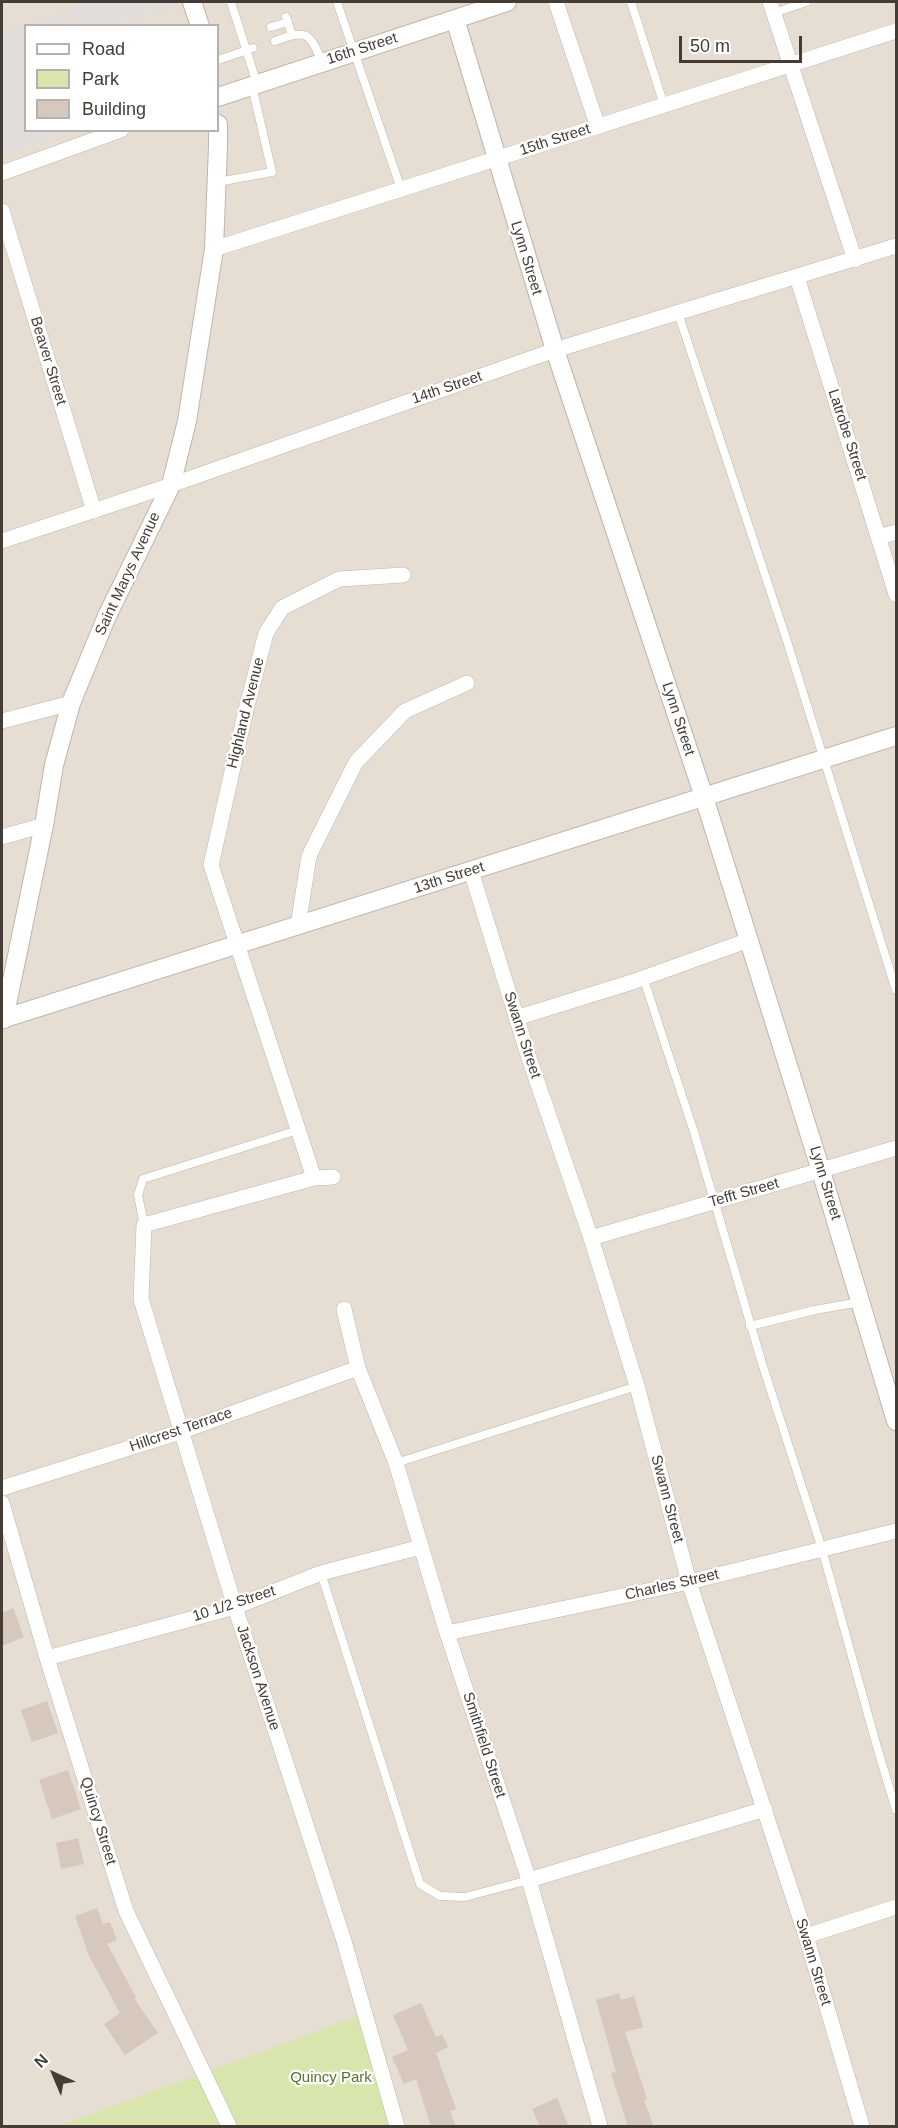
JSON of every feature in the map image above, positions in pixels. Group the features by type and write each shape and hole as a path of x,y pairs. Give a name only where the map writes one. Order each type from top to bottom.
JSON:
{"street":[{"path":"192,2 199,24"},
{"path":"556,2 598,127"},
{"name":"16th Street","path":"219,97 454,19 494,3"},
{"path":"772,7 855,260"},
{"name":"Lynn Street","path":"454,19 555,350 704,797 897,1421"},
{"name":"15th Street","path":"214,249 897,31"},
{"path":"2,173 116,132"},
{"name":"Saint Marys Avenue","path":"3,1019 44,825 54,765 71,703 107,616 171,485 187,421 214,249 218,132"},
{"name":"Beaver Street","path":"2,211 94,511"},
{"name":"14th Street","path":"2,541 171,485 555,350 897,246"},
{"name":"Latrobe Street","path":"797,277 897,594"},
{"path":"879,537 897,532"},
{"name":"Highland Avenue","path":"314,1178 211,865 266,633 282,608 339,579 403,575"},
{"path":"298,926 309,856 356,762 405,711 467,683"},
{"path":"2,721 71,703"},
{"name":"13th Street","path":"3,1019 897,736"},
{"path":"2,837 44,825"},
{"name":"Swann Street","path":"471,871 516,1018 591,1238 637,1386 689,1582 806,1936 862,2127"},
{"path":"516,1018 749,940"},
{"name":"Tefft Street","path":"591,1238 897,1148"},
{"path":"144,1225 314,1178 333,1177"},
{"name":"Jackson Avenue","path":"144,1225 141,1299 235,1607 344,1941 398,2127"},
{"name":"Smithfield Street","path":"344,1309 358,1368 396,1463 447,1633 529,1880 600,2127"},
{"name":"Hillcrest Terrace","path":"2,1488 180,1432 358,1368"},
{"name":"Quincy Street","path":"2,1503 47,1658 126,1911 229,2127"},
{"name":"Charles Street","path":"447,1633 689,1582 897,1531"},
{"name":"10 1/2 Street","path":"47,1658 235,1607 321,1574 421,1547"},
{"path":"529,1880 765,1809"},
{"path":"806,1936 897,1907"}],"lane":[{"path":"217,182 272,172 250,50 238,12 231,2"},
{"path":"338,2 401,189"},
{"path":"631,2 664,105"},
{"path":"772,7 806,2"},
{"path":"271,27 287,20 292,35"},
{"path":"275,41 292,35 305,35 314,41 322,63"},
{"path":"219,60 250,50"},
{"path":"678,313 825,759 897,990"},
{"path":"643,977 694,1132 750,1326 822,1549 877,1747 897,1810"},
{"path":"144,1225 138,1196 143,1179 298,1130"},
{"path":"750,1326 860,1301"},
{"path":"396,1463 637,1386"},
{"path":"321,1574 420,1884 440,1896 465,1897 529,1880"}],"shaded area":[{"path":"2,2 896,2 896,2126 2,2126"},
{"path":"90,2 170,2 172,7 119,24 71,24 66,9"},
{"path":"61,14 64,24 28,24"},
{"path":"24,25 24,132 69,132 2,152 2,32"}],"green space":[{"name":"Quincy Park","path":"364,2014 397,2126 59,2126"}],"building":[{"path":"13,1608 24,1637 2,1646 2,1613"},
{"path":"47,1701 58,1733 32,1742 21,1710"},
{"path":"68,1770 81,1809 52,1819 39,1780"},
{"path":"78,1838 84,1864 61,1869 56,1843"},
{"path":"97,1908 103,1924 110,1922 117,1940 107,1944 136,1997 134,1998 158,2033 125,2055 104,2024 120,2013 89,1956 75,1916"},
{"path":"619,1993 621,2000 634,1996 643,2027 625,2032 654,2127 628,2127 611,2073 616,2072 596,2000"},
{"path":"421,2003 436,2037 442,2034 448,2047 436,2053 456,2109 450,2111 456,2127 431,2127 416,2079 404,2084 392,2057 408,2050 393,2015"},
{"path":"557,2098 569,2127 540,2127 532,2109"}]}
